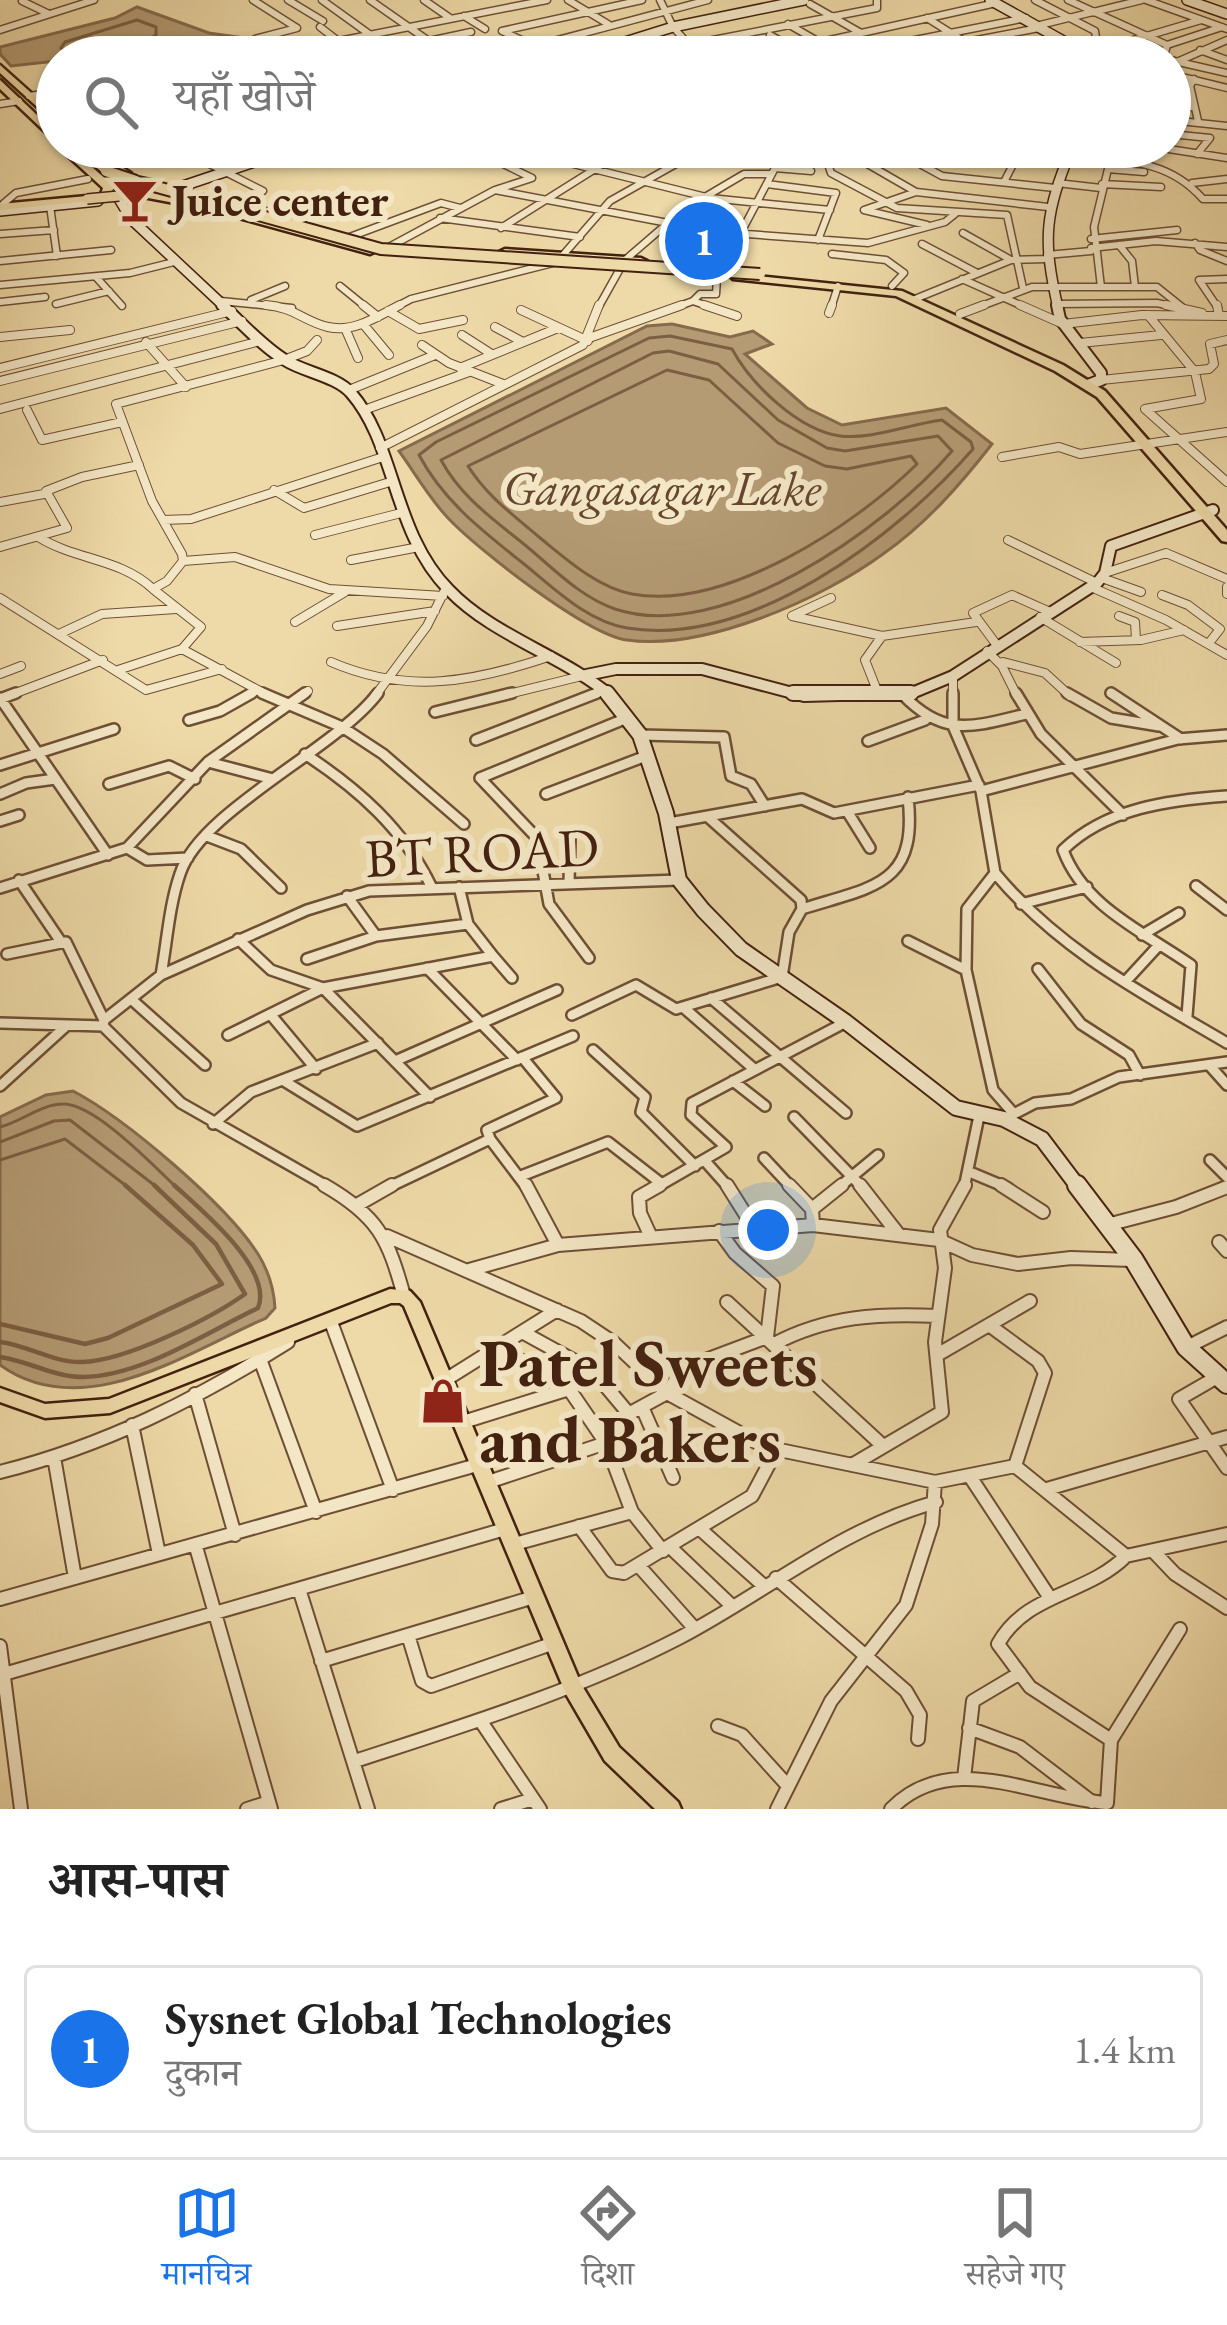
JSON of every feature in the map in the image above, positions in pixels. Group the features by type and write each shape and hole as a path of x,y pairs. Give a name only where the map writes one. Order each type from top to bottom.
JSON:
{"highway":[{"path":"0,71 36,113"},
{"path":"0,71 36,106"},
{"path":"0,83 36,108"},
{"path":"86,168 113,193 177,192 389,247 892,286 960,314 1095,382 1227,526"},
{"path":"104,168 136,180"},
{"path":"116,168 148,189 368,250 562,259"},
{"path":"106,170 113,193"},
{"path":"113,193 136,180"},
{"path":"177,192 381,249 760,274 890,291 918,297 1095,382"},
{"path":"1214,510 1227,538"}],"main road":[{"path":"1,207 87,200 113,193"},
{"path":"0,1395 45,1411 110,1406 390,1296 404,1296 573,1688 612,1754 670,1809"}],"street":[{"path":"68,0 77,5"},
{"path":"0,30 94,0"},
{"path":"253,0 297,28 264,36"},
{"path":"288,0 334,36"},
{"path":"322,0 372,36"},
{"path":"370,0 421,36"},
{"path":"424,0 451,18"},
{"path":"359,36 548,0"},
{"path":"568,0 608,24"},
{"path":"513,36 502,31 641,0"},
{"path":"660,0 681,36"},
{"path":"565,36 708,0"},
{"path":"734,36 878,8 877,0"},
{"path":"1035,0 1096,31 1095,36"},
{"path":"1068,0 1143,36 1201,20"},
{"path":"1078,5 1097,0"},
{"path":"995,36 1144,0 1225,27"},
{"path":"1187,0 1227,14"},
{"path":"22,1 49,14"},
{"path":"644,36 781,2 807,2 861,33"},
{"path":"847,36 993,2 1061,36"},
{"path":"487,11 507,24"},
{"path":"462,16 485,29"},
{"path":"927,18 957,36"},
{"path":"936,36 1026,18"},
{"path":"787,24 808,36"},
{"path":"1191,37 1225,27"},
{"path":"452,36 471,32"},
{"path":"1014,32 1021,36"},
{"path":"1191,53 1225,42"},
{"path":"1199,50 1227,60"},
{"path":"1191,64 1227,74"},
{"path":"1198,121 1192,82 1227,88"},
{"path":"0,104 36,96"},
{"path":"1191,107 1195,107"},
{"path":"1191,121 1226,125"},
{"path":"1191,136 1210,138 1197,154"},
{"path":"1191,153 1227,158"},
{"path":"219,168 263,191"},
{"path":"177,192 234,168"},
{"path":"389,247 495,190 532,178 512,168"},
{"path":"583,168 704,197 830,210"},
{"path":"501,228 593,168"},
{"path":"250,300 290,307 322,326 364,325 411,299 562,259 602,211 669,168"},
{"path":"163,520 191,519 381,452 589,340 693,301 700,294 716,294 722,272 776,168"},
{"path":"829,168 897,208 1006,215 1023,289"},
{"path":"876,168 916,191 1048,207"},
{"path":"926,168 938,175 1004,182 1161,187"},
{"path":"1004,182 1011,168"},
{"path":"1063,168 1048,207 1047,257 1063,324 1080,343 1095,382 1214,366 1210,344 1227,340"},
{"path":"1172,168 1205,200 1227,199"},
{"path":"1101,286 1091,246 1108,169 1144,172"},
{"path":"704,197 744,174 811,171"},
{"path":"956,196 964,178"},
{"path":"1,207 16,193 88,179"},
{"path":"1192,183 1227,179"},
{"path":"767,184 836,194 818,240"},
{"path":"495,190 665,222 665,227"},
{"path":"916,191 864,209 932,226"},
{"path":"1,207 50,206 113,193"},
{"path":"1,207 113,193"},
{"path":"113,193 130,219 260,341 284,360 349,390 364,410 400,513 444,592 586,675 605,691 640,735 669,823 679,880 741,949 846,1022 944,1100 980,1117 1009,1117 1035,1103 1071,1100 1119,1077 1227,1062"},
{"path":"261,213 301,201"},
{"path":"347,238 441,203 460,208"},
{"path":"50,206 57,256"},
{"path":"882,216 897,208"},
{"path":"589,340 601,298 623,263 665,227 868,243 932,226 955,214"},
{"path":"440,218 580,237"},
{"path":"0,234 54,230"},
{"path":"918,297 1013,259 1047,257 1178,230"},
{"path":"963,233 1013,259"},
{"path":"1091,246 1195,243 1227,247"},
{"path":"1195,243 1200,250 1227,261"},
{"path":"922,244 977,273"},
{"path":"1119,244 1132,261 1138,302 1195,372 1200,400 1144,409 1227,482"},
{"path":"0,261 111,250"},
{"path":"832,254 891,262 904,273 892,286"},
{"path":"0,284 96,277 174,262"},
{"path":"96,277 122,307"},
{"path":"962,279 1063,324 1145,315 1223,316 1199,280 1227,279"},
{"path":"0,381 148,344 285,286"},
{"path":"340,286 378,317"},
{"path":"829,313 838,286"},
{"path":"960,314 1023,289 1053,287 1160,288 1182,307"},
{"path":"56,304 109,291"},
{"path":"0,302 45,297"},
{"path":"693,301 737,316"},
{"path":"1056,304 1138,302 1207,315"},
{"path":"521,310 589,340"},
{"path":"0,368 232,311"},
{"path":"388,311 419,329 463,320"},
{"path":"364,325 389,355"},
{"path":"495,327 521,341"},
{"path":"345,328 358,358"},
{"path":"364,410 558,328"},
{"path":"0,337 70,330"},
{"path":"140,334 186,388"},
{"path":"462,335 490,353"},
{"path":"1080,343 1161,335"},
{"path":"183,561 145,495 145,474 116,404 284,360 307,351 317,340"},
{"path":"0,409 260,341"},
{"path":"422,345 464,370 502,384"},
{"path":"349,390 435,355"},
{"path":"27,410 42,440 122,422"},
{"path":"1002,457 1059,447 1080,454 1227,432"},
{"path":"0,502 139,465"},
{"path":"274,490 304,508 390,482"},
{"path":"0,547 67,528 44,494"},
{"path":"1099,580 1111,546 1214,510"},
{"path":"315,535 400,513"},
{"path":"40,538 92,562 139,573 176,610 201,627 182,649 118,670"},
{"path":"1008,540 1099,580 1227,655"},
{"path":"351,560 419,547"},
{"path":"435,712 616,669 702,670 804,696 902,694 953,676 1099,580 1166,553 1227,587"},
{"path":"153,589 167,581 183,561 235,557 287,578 345,592 444,592"},
{"path":"1099,580 1141,592"},
{"path":"295,622 345,592"},
{"path":"161,975 180,872 188,858 273,779 364,710 444,592"},
{"path":"1162,595 1188,605 1220,629 1209,643"},
{"path":"1116,662 1012,596 973,613 1027,714 1123,815"},
{"path":"0,598 152,691 222,669"},
{"path":"831,598 792,616 882,636 976,622"},
{"path":"0,614 17,606"},
{"path":"59,634 101,614 176,610"},
{"path":"337,626 435,611"},
{"path":"1120,616 1135,622 1136,640"},
{"path":"1081,642 1136,640 1184,630"},
{"path":"878,693 865,660 882,636"},
{"path":"182,649 257,690 342,727 383,754 464,824"},
{"path":"331,662 384,683 428,686 551,656"},
{"path":"103,660 0,699 108,855"},
{"path":"1002,662 1044,669 1080,703 1101,713 1127,723 1159,726"},
{"path":"0,674 21,667"},
{"path":"953,676 953,726 980,788 994,873 1078,955 1227,1043"},
{"path":"189,720 220,711 257,690"},
{"path":"0,888 127,848 208,763 308,691"},
{"path":"476,740 605,691"},
{"path":"1111,693 1181,739"},
{"path":"902,694 925,720"},
{"path":"868,741 925,720 953,726 1027,714"},
{"path":"589,958 569,939 537,882 537,838 479,778 627,718"},
{"path":"0,748 5,763 114,729"},
{"path":"640,735 724,736 731,776 751,784 765,806"},
{"path":"669,823 802,799 828,813 847,812 908,796 980,788 1181,739 1227,735"},
{"path":"305,754 336,773 418,853 432,888"},
{"path":"546,794 646,756"},
{"path":"208,763 273,779"},
{"path":"109,784 170,766 195,779"},
{"path":"0,794 26,783 55,779"},
{"path":"782,977 789,932 802,909 877,885 895,874 907,855 912,832 908,796"},
{"path":"1187,1016 1193,969 1087,887 1065,860 1064,846 1123,815 1227,796"},
{"path":"847,812 870,848"},
{"path":"0,821 19,815"},
{"path":"709,817 796,894 802,909"},
{"path":"207,836 241,849 281,888"},
{"path":"568,883 570,839"},
{"path":"127,848 147,860 188,858"},
{"path":"994,873 967,909 966,970 993,1090 1009,1117 1042,1139 1133,1260 1186,1347 1222,1381 1178,1399 1227,1468"},
{"path":"19,880 61,942 74,952 104,1023 181,1103 357,1205 387,1235 557,1310 614,1343 668,1393 717,1424 776,1451 935,1482 1015,1466"},
{"name":"BT ROAD","path":"104,1023 161,975 238,938 346,896 537,882 679,880"},
{"path":"1196,886 1227,910"},
{"path":"459,887 468,924 512,978"},
{"path":"1021,904 1087,887"},
{"path":"346,896 376,936"},
{"path":"1142,934 1179,913"},
{"path":"308,959 376,936 468,924"},
{"path":"238,938 272,970 323,988 430,1097"},
{"path":"908,941 966,970"},
{"path":"7,954 61,942"},
{"path":"1125,982 1159,945"},
{"path":"228,1035 323,988 493,956"},
{"path":"427,968 556,1099 487,1130 521,1176 558,1245"},
{"path":"1038,969 1081,1024 1124,1051 1140,1075"},
{"path":"572,1015 635,985 671,1008 684,1008 782,977"},
{"path":"395,1061 557,990"},
{"path":"711,998 846,1113"},
{"path":"131,999 205,1065"},
{"path":"684,1008 754,1069"},
{"path":"271,1015 316,1069"},
{"path":"650,1237 637,1204 639,1197 700,1164 725,1143 691,1115 689,1107 846,1022"},
{"path":"0,1023 65,1027 104,1023"},
{"path":"0,1086 65,1027"},
{"path":"284,1082 354,1126 573,1036"},
{"path":"213,1124 251,1092 378,1043"},
{"path":"593,1050 645,1097 641,1112 735,1194 754,1228"},
{"path":"1210,1066 1227,1085"},
{"path":"733,1081 765,1106"},
{"path":"794,1117 852,1174 899,1235"},
{"path":"852,1465 942,1412 937,1355 945,1268 940,1230 972,1173 980,1117"},
{"path":"357,1205 419,1169 490,1139"},
{"path":"521,1176 608,1142 662,1184"},
{"path":"812,1209 878,1155"},
{"path":"764,1158 812,1209 813,1225"},
{"path":"1210,1160 1227,1177"},
{"path":"972,1173 1014,1190 1042,1212"},
{"path":"1108,1225 1176,1207 1227,1186"},
{"path":"469,1270 558,1245 813,1225 939,1240 972,1255 1018,1264 1071,1258 1133,1260"},
{"path":"719,1231 735,1253 772,1286 770,1341"},
{"path":"387,1235 404,1296"},
{"path":"937,1355 1030,1301"},
{"path":"727,1302 882,1444"},
{"path":"442,1382 557,1310"},
{"path":"0,1599 393,1490 481,1474 603,1437 636,1410 668,1393 677,1378 703,1360 806,1327 840,1318 938,1316"},
{"path":"331,1322 393,1490"},
{"path":"989,1324 1038,1361 1045,1373 1015,1466"},
{"path":"1186,1347 1227,1328"},
{"path":"0,1472 54,1457 132,1425 303,1332"},
{"path":"522,1332 593,1371 636,1410 673,1478"},
{"path":"496,1349 542,1370 569,1389 603,1437 632,1512 732,1606"},
{"path":"260,1359 316,1512"},
{"path":"460,1423 569,1389"},
{"path":"195,1394 235,1535"},
{"path":"132,1425 159,1554"},
{"path":"1047,1489 1094,1480 1205,1440 1227,1437"},
{"path":"579,1526 612,1571 624,1573 752,1496 776,1451"},
{"path":"54,1457 75,1578"},
{"path":"1015,1466 1126,1556"},
{"path":"971,1478 1050,1598"},
{"path":"778,1809 816,1726 906,1605 936,1502 935,1482"},
{"path":"355,1761 573,1688 694,1629 862,1524 936,1502"},
{"path":"4,1674 508,1537 632,1512"},
{"path":"700,1528 829,1620 916,1703 919,1739"},
{"path":"1111,1740 1069,1718 1020,1673 999,1651 1003,1631 1018,1612 1108,1573 1126,1556 1227,1534"},
{"path":"196,1547 270,1806 247,1809"},
{"path":"1154,1552 1174,1574 1227,1608"},
{"path":"639,1566 694,1629"},
{"path":"300,1592 368,1809"},
{"path":"321,1661 534,1597"},
{"path":"891,1809 914,1784 964,1778 1093,1802 1110,1798 1106,1764 1111,1740 1180,1629"},
{"path":"408,1635 422,1681 430,1686 554,1643"},
{"path":"0,1646 21,1809"},
{"path":"964,1778 973,1701 1020,1673"},
{"path":"480,1720 537,1804 501,1809"},
{"path":"718,1726 742,1735 788,1786"},
{"path":"970,1728 1020,1747 1093,1802"}],"water":[{"path":"137,7 230,36 44,36 115,18"},
{"path":"36,38 36,63 11,66 0,47"},
{"name":"Gangasagar Lake","path":"672,324 730,337 753,331 772,344 745,354 807,408 842,425 946,408 992,444 914,530 828,588 761,618 691,638 627,640 609,635 533,589 462,532 399,451 647,326"},
{"path":"73,1091 173,1164 243,1234 262,1260 272,1287 275,1308 266,1318 169,1364 100,1385 66,1388 32,1382 0,1365 0,1117 46,1095"}],"place":[{"name":"Juice center","path":"135,200"},
{"name":"Sysnet Global Technologies","path":"704,241"},
{"name":"Patel Sweets and Bakers","path":"443,1401"}]}
